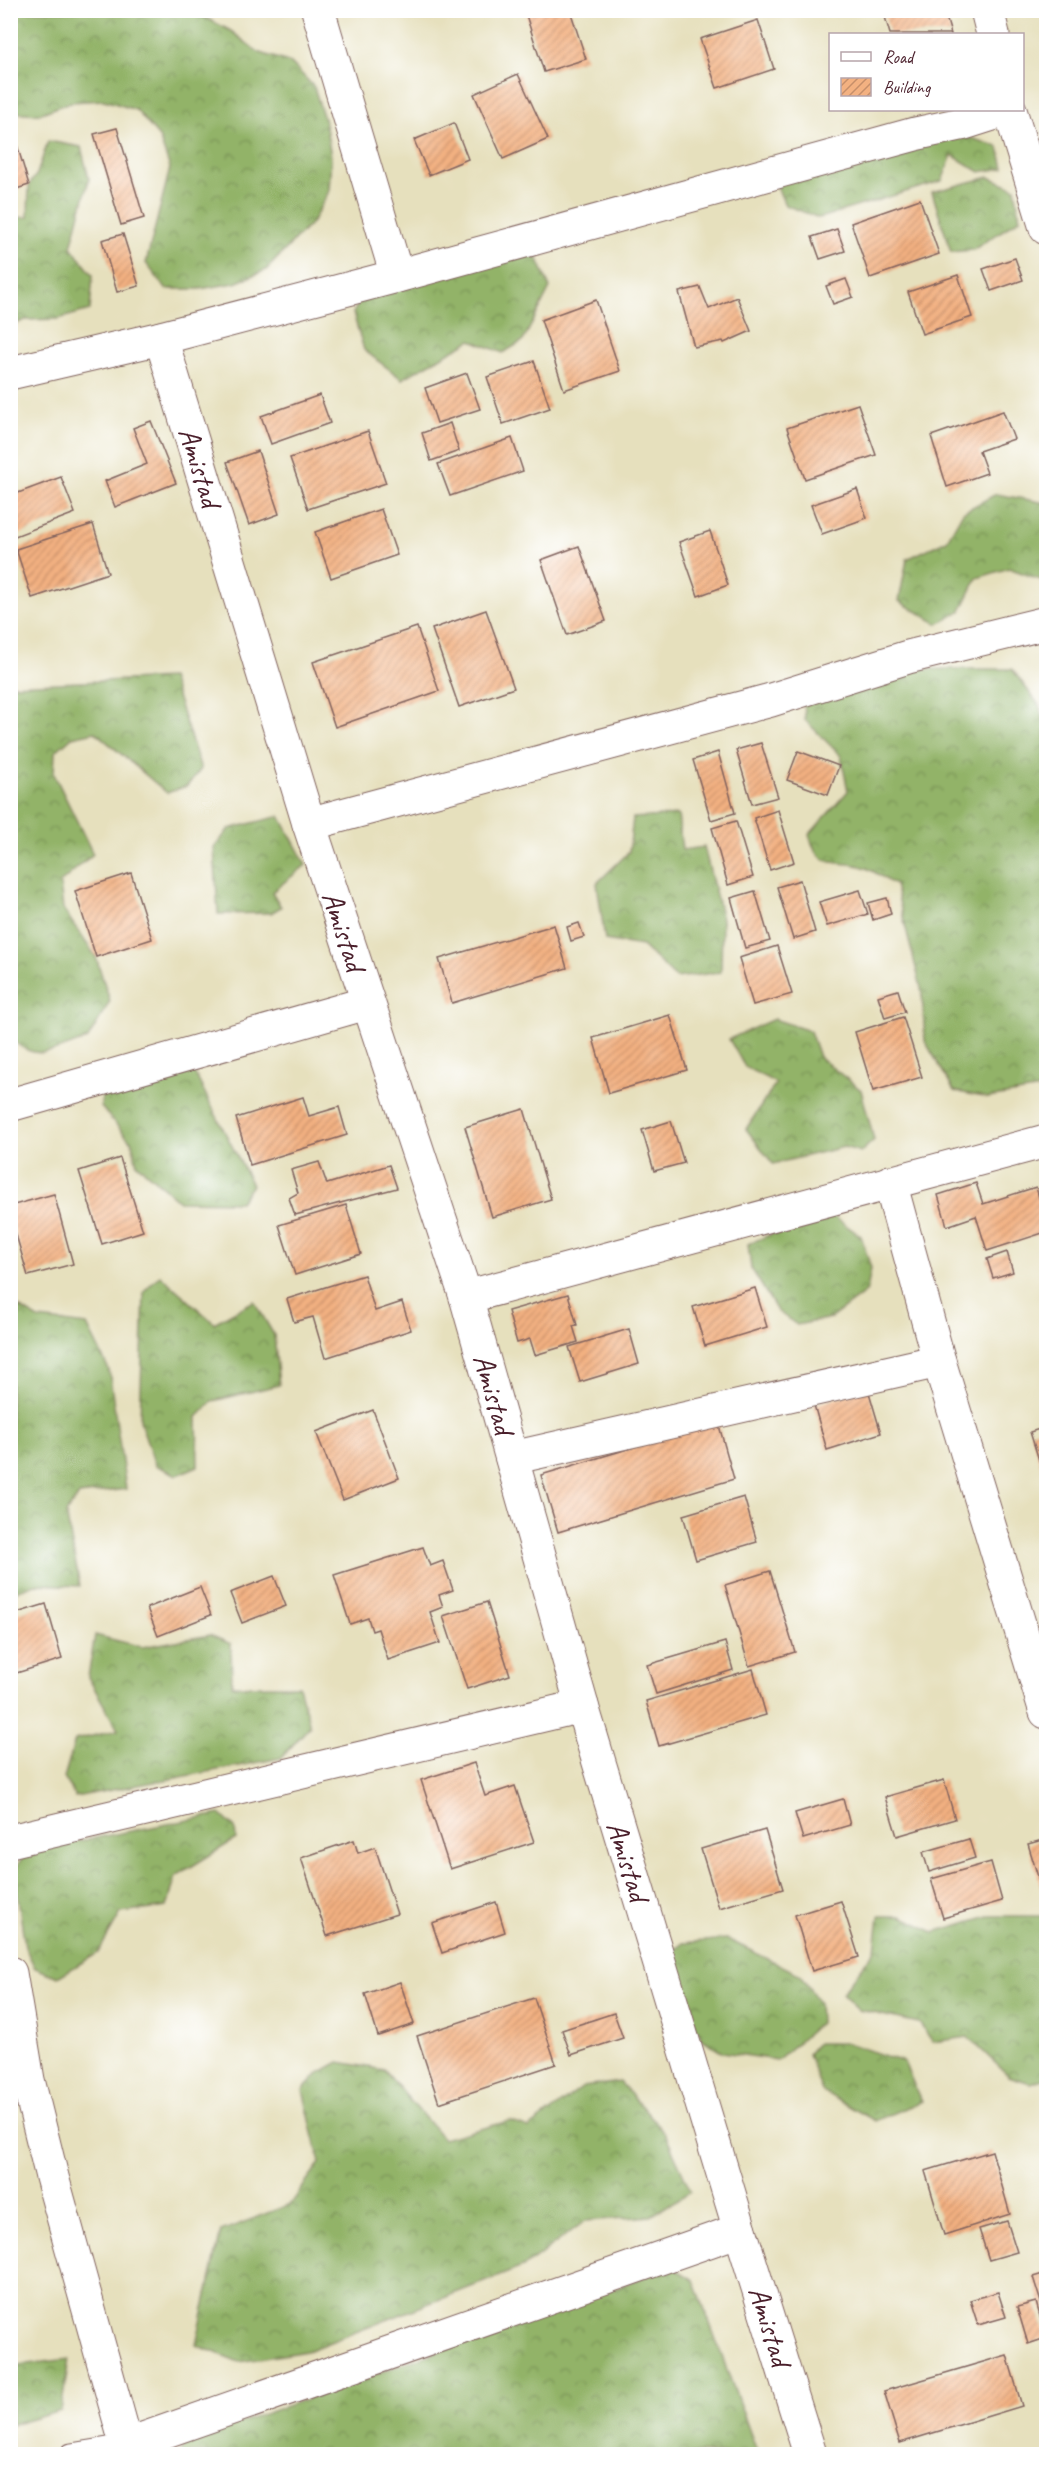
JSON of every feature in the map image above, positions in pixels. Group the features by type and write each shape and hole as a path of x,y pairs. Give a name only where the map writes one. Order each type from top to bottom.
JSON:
{"street":[{"path":"318,10 397,276"},
{"path":"987,10 993,33"},
{"path":"10,374 161,338 397,276 1002,111"},
{"path":"1010,111 1038,175 1047,228"},
{"name":"Amistad","path":"161,338 309,824 466,1297 582,1706 810,2454"},
{"path":"309,824 771,700 908,657 1047,623"},
{"path":"10,1105 367,1003"},
{"path":"466,1297 1047,1141"},
{"path":"890,1182 939,1361 1047,1712"},
{"path":"512,1458 939,1361"},
{"path":"10,1841 582,1706"},
{"path":"10,1973 28,2080 49,2166 128,2450 740,2230"}],"lane":[{"path":"70,2454 128,2450"}],"green space":[{"path":"10,11 193,11 231,31 258,52 291,63 314,87 325,122 331,156 329,191 313,221 266,270 235,283 200,289 166,289 146,263 170,168 159,137 136,110 104,100 71,102 39,114 11,112"},
{"path":"912,119 999,147 1004,168 980,172 952,155 942,181 819,218 785,205 775,182"},
{"path":"48,141 81,147 89,179 71,247 93,275 90,310 58,319 25,320 11,326 11,218 28,217 29,185 37,174"},
{"path":"989,177 1015,188 1020,219 973,250 951,252 932,192"},
{"path":"499,250 537,257 550,288 523,341 503,353 471,340 402,379 364,350 353,313 365,292"},
{"path":"996,494 1046,503 1046,582 1009,568 977,578 961,611 938,624 899,601 907,559 947,540 963,512"},
{"path":"856,669 1012,669 1039,705 1046,726 1046,1088 988,1098 954,1091 925,1041 922,992 895,885 866,868 825,860 814,847 809,835 848,791 841,756 805,720 804,697"},
{"path":"171,678 201,769 187,786 167,793 95,732 72,737 55,752 54,774 93,854 60,883 63,909 96,957 110,1001 88,1039 57,1050 38,1053 29,1051 19,1046 10,1037 11,685"},
{"path":"678,815 682,850 704,847 722,919 721,972 676,978 642,946 605,940 597,883 629,852 633,818"},
{"path":"280,816 306,865 272,892 281,907 271,913 218,914 214,848 229,829"},
{"path":"774,1019 810,1031 819,1057 861,1090 874,1140 861,1152 844,1147 773,1164 746,1129 776,1083 745,1067 729,1039"},
{"path":"191,1066 252,1185 240,1202 179,1201 137,1164 132,1143 101,1107 104,1074"},
{"path":"826,1211 861,1236 871,1268 867,1291 831,1318 797,1325 777,1311 751,1268 748,1244"},
{"path":"160,1275 214,1323 254,1301 274,1335 279,1385 213,1401 197,1417 198,1466 177,1475 155,1465 140,1421 144,1291"},
{"path":"10,1302 39,1319 87,1325 109,1370 126,1489 79,1495 66,1513 80,1586 35,1584 11,1593"},
{"path":"95,1635 142,1647 210,1635 231,1644 232,1686 299,1686 310,1726 281,1758 75,1797 64,1778 75,1740 118,1730 88,1677"},
{"path":"220,1814 235,1828 236,1839 176,1876 167,1907 121,1913 98,1953 58,1977 35,1968 25,1947 14,1870 27,1851"},
{"path":"879,1916 902,1916 934,1932 989,1916 1046,1916 1046,2078 1030,2083 1009,2076 968,2037 933,2042 919,2023 859,2010 842,1993 875,1950"},
{"path":"727,1939 799,1974 819,2002 820,2023 777,2060 723,2052 702,2039 672,1975 673,1951 683,1943"},
{"path":"817,2043 847,2043 904,2062 921,2101 875,2121 822,2091 808,2054"},
{"path":"339,2062 384,2070 443,2139 509,2121 529,2128 583,2087 620,2082 664,2132 691,2191 651,2216 585,2221 525,2266 307,2351 239,2362 196,2345 221,2231 291,2204 320,2163 303,2090 319,2073"},
{"path":"672,2267 694,2280 758,2454 179,2454 189,2441"},
{"path":"69,2359 61,2411 11,2425 11,2366"}],"building":[{"path":"540,10 570,10 586,59 544,72 526,15"},
{"path":"883,10 944,10 951,33 890,33"},
{"path":"758,20 774,69 717,88 700,39"},
{"path":"518,74 548,139 503,159 474,94"},
{"path":"454,123 468,159 429,175 414,140"},
{"path":"117,128 144,218 121,225 94,134"},
{"path":"15,138 29,185 10,191 10,139"},
{"path":"920,199 939,254 870,278 851,223"},
{"path":"837,229 845,251 820,259 812,237"},
{"path":"123,234 139,286 117,292 102,240"},
{"path":"1015,258 1023,280 991,291 983,269"},
{"path":"958,275 972,317 922,334 908,292"},
{"path":"846,279 853,297 833,304 826,286"},
{"path":"700,287 709,309 737,297 751,331 724,343 723,341 694,347 679,292"},
{"path":"596,300 620,371 564,390 541,320"},
{"path":"534,361 550,408 503,424 487,377"},
{"path":"467,373 480,409 437,423 425,388"},
{"path":"320,395 330,423 271,444 261,416"},
{"path":"858,404 876,455 805,479 787,428"},
{"path":"1003,411 1014,439 979,451 987,473 947,487 931,436"},
{"path":"151,421 176,483 115,507 105,481 147,464 133,428"},
{"path":"450,423 459,451 431,461 422,433"},
{"path":"368,431 386,483 308,509 290,458"},
{"path":"512,438 523,471 450,496 438,464"},
{"path":"258,451 279,514 249,525 227,462"},
{"path":"61,477 75,513 10,538 10,496"},
{"path":"857,489 867,518 822,534 811,505"},
{"path":"381,509 397,555 331,578 315,532"},
{"path":"93,524 108,573 32,598 16,549"},
{"path":"710,531 728,585 698,596 679,542"},
{"path":"579,546 606,621 567,635 541,560"},
{"path":"486,610 514,688 459,707 432,629"},
{"path":"417,627 439,691 335,727 313,662"},
{"path":"761,743 778,797 752,804 736,750"},
{"path":"798,751 839,766 828,795 787,780"},
{"path":"718,752 735,813 711,820 693,760"},
{"path":"778,810 794,862 770,870 754,818"},
{"path":"736,821 753,877 728,885 712,828"},
{"path":"131,873 152,939 96,957 75,891"},
{"path":"800,880 815,932 793,939 777,887"},
{"path":"860,890 868,914 827,926 819,902"},
{"path":"755,891 770,941 745,948 731,898"},
{"path":"887,898 891,914 873,920 868,903"},
{"path":"579,923 584,937 571,941 567,927"},
{"path":"554,925 567,968 452,1003 439,959"},
{"path":"777,946 792,994 753,1005 739,958"},
{"path":"898,990 905,1012 885,1018 878,996"},
{"path":"670,1015 687,1070 609,1093 593,1038"},
{"path":"903,1017 922,1077 873,1091 855,1032"},
{"path":"303,1097 309,1116 339,1107 347,1135 250,1165 236,1118"},
{"path":"524,1109 551,1199 492,1217 465,1127"},
{"path":"671,1121 684,1163 654,1171 642,1130"},
{"path":"120,1158 143,1231 102,1244 79,1171"},
{"path":"319,1162 327,1184 389,1165 397,1188 295,1215 289,1198 298,1193 291,1170"},
{"path":"976,1183 983,1204 1036,1187 1046,1222 1046,1232 987,1251 976,1216 947,1226 938,1195"},
{"path":"54,1194 73,1264 28,1276 10,1214 10,1206"},
{"path":"346,1205 361,1254 295,1275 279,1225"},
{"path":"1007,1252 1013,1272 993,1278 987,1259"},
{"path":"364,1275 375,1311 402,1302 411,1330 325,1358 313,1317 294,1322 287,1299"},
{"path":"755,1288 767,1327 705,1346 693,1307"},
{"path":"568,1294 577,1325 573,1326 578,1342 535,1355 530,1339 517,1343 508,1311"},
{"path":"629,1329 639,1364 580,1382 569,1347"},
{"path":"868,1389 881,1433 827,1450 814,1405"},
{"path":"373,1410 399,1478 343,1500 316,1432"},
{"path":"718,1422 734,1479 558,1532 541,1475"},
{"path":"1046,1427 1046,1482 1030,1432"},
{"path":"744,1497 757,1542 696,1560 683,1515"},
{"path":"423,1547 430,1566 443,1561 453,1590 439,1595 443,1607 430,1612 440,1643 388,1660 378,1629 372,1631 368,1618 350,1624 334,1575"},
{"path":"770,1571 795,1652 749,1666 725,1585"},
{"path":"274,1576 286,1606 242,1623 230,1593"},
{"path":"200,1587 211,1615 158,1636 147,1608"},
{"path":"487,1602 510,1675 467,1689 443,1616"},
{"path":"46,1604 62,1659 10,1675 10,1615"},
{"path":"725,1642 733,1670 656,1694 647,1665"},
{"path":"753,1669 766,1715 659,1746 646,1701"},
{"path":"474,1763 485,1796 515,1786 534,1842 450,1869 421,1780"},
{"path":"944,1780 955,1819 897,1836 885,1797"},
{"path":"843,1799 850,1825 803,1839 795,1813"},
{"path":"765,1830 783,1889 719,1908 701,1849"},
{"path":"969,1839 975,1858 929,1872 923,1852"},
{"path":"1046,1839 1046,1903 1028,1844"},
{"path":"354,1840 358,1853 375,1847 397,1914 327,1936 301,1858"},
{"path":"991,1862 1002,1901 943,1918 931,1879"},
{"path":"841,1901 859,1957 812,1971 795,1915"},
{"path":"496,1902 505,1932 442,1953 432,1923"},
{"path":"400,1982 414,2024 378,2036 365,1994"},
{"path":"534,1998 556,2064 439,2103 417,2036"},
{"path":"614,2013 623,2038 571,2055 562,2030"},
{"path":"992,2151 1010,2214 944,2235 925,2171"},
{"path":"1007,2221 1017,2252 989,2260 979,2229"},
{"path":"1046,2273 1046,2311 1044,2312 1033,2277"},
{"path":"998,2292 1006,2317 978,2325 970,2300"},
{"path":"1036,2302 1046,2338 1028,2344 1017,2307"},
{"path":"1007,2355 1022,2406 900,2443 884,2391"}]}
